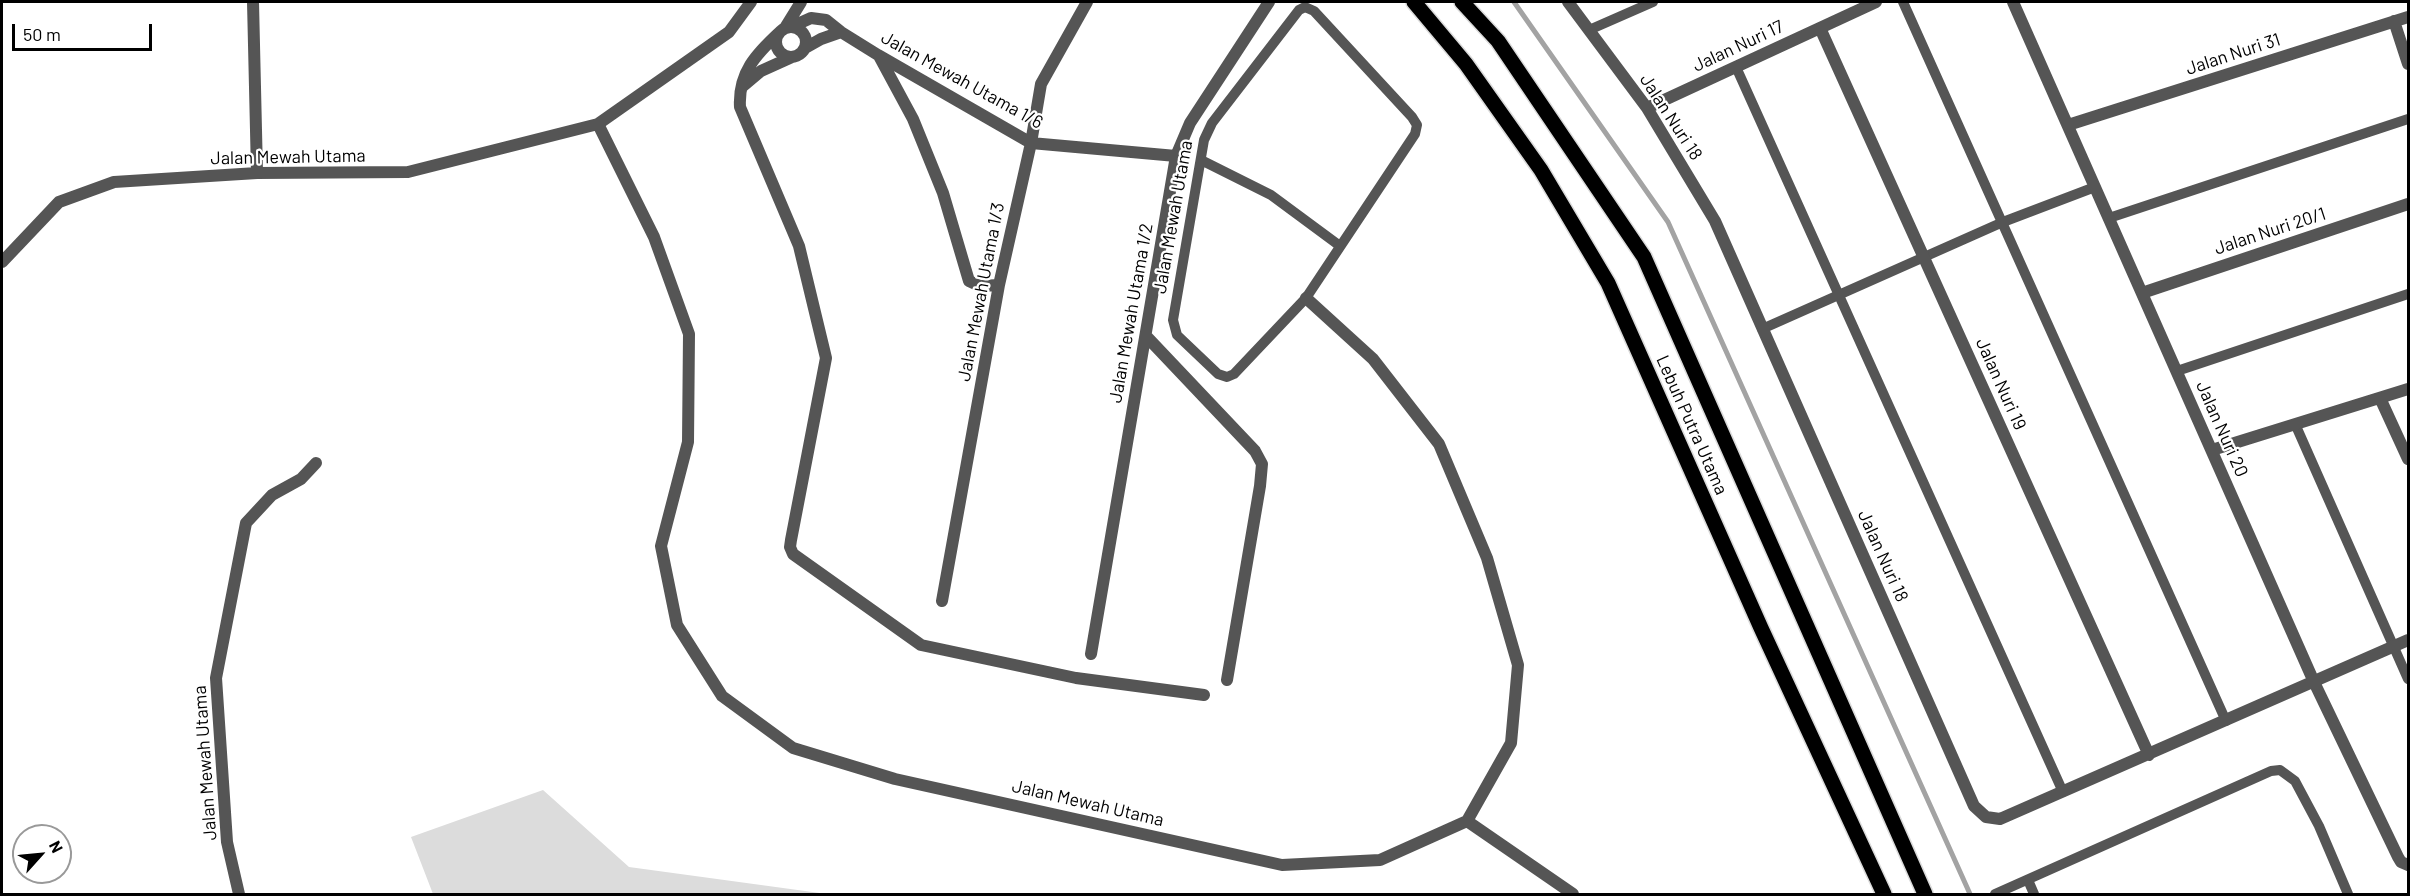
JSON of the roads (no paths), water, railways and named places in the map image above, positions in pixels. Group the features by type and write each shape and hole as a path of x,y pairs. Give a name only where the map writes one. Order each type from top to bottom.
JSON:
{"main road":[{"name":"Lebuh Putra Utama","path":"1414,2 1466,64 1541,170 1608,284 1766,639 1884,894"},
{"name":"Lebuh Putra Utama","path":"1462,2 1498,41 1644,257 1925,894"}],"street":[{"path":"253,2 257,173"},
{"name":"Jalan Mewah Utama","path":"2,262 59,202 114,182 257,173 408,172 598,124 729,32 751,2"},
{"path":"792,57 786,56 778,48 776,42 801,2"},
{"name":"Jalan Mewah Utama 1/2","path":"1091,654 1176,156 1190,123 1269,2"},
{"name":"Jalan Nuri 18","path":"1568,2 1647,108 1715,221 1974,806 1986,817 2000,819 2409,640"},
{"name":"Jalan Nuri 17","path":"1647,108 1876,2"},
{"name":"Jalan Nuri 20","path":"2013,2 2314,682 2398,857 2401,862 2409,865"},
{"name":"Jalan Mewah Utama 1/3","path":"942,601 999,285 1031,143 1041,84 1083,3"},
{"name":"Jalan Nuri 31","path":"2068,125 2409,17"},
{"name":"Jalan Mewah Utama 1/6","path":"785,29 811,18 826,20 878,55 1031,143 1176,156"},
{"path":"2394,21 2409,64"},
{"path":"805,48 805,36 797,28 785,29 751,61 744,73 740,108 799,246 826,358 791,540 790,548 793,554 921,645 1076,678 1204,695"},
{"name":"Jalan Nuri 19","path":"1820,28 2149,754"},
{"path":"742,87 761,71 802,53 805,48 821,39 841,32"},
{"path":"878,55 913,119 939,183 969,281 980,286 999,285"},
{"name":"Jalan Mewah Utama","path":"598,124 654,237 689,334 688,442 661,546 677,625 722,696 793,748 896,778 1282,865 1380,860 1467,821"},
{"name":"Jalan Nuri 20/1","path":"2142,293 2409,204"},
{"path":"1306,298 1373,359 1439,444 1487,558 1518,665 1511,744 1467,821 1573,894"},
{"path":"1146,336 1255,451 1262,464 1227,680"},
{"path":"2212,450 2296,426 2409,389"},
{"path":"2380,398 2409,459"},
{"name":"Jalan Mewah Utama","path":"239,894 227,842 216,678 246,523 272,495 301,479 316,463"}],"lane":[{"path":"1589,30 1653,2"},
{"path":"1903,2 2226,721"},
{"name":"Jalan Mewah Utama","path":"1305,6 1314,11 1417,125 1415,134 1340,246 1306,298 1234,374 1227,377 1218,374 1177,335 1173,320 1204,140 1212,123 1299,10 1305,6"},
{"path":"1736,67 2063,792"},
{"path":"2109,218 2409,119"},
{"path":"1201,160 1271,195 1340,246"},
{"path":"1762,329 2003,222 2095,186"},
{"path":"2177,371 2409,294"},
{"path":"2296,426 2409,679"},
{"path":"1995,894 2271,771 2280,770 2295,781 2319,826 2348,894"},
{"path":"2028,880 2034,894"}],"waterway":[{"path":"1514,2 1668,222 1970,894"}]}
